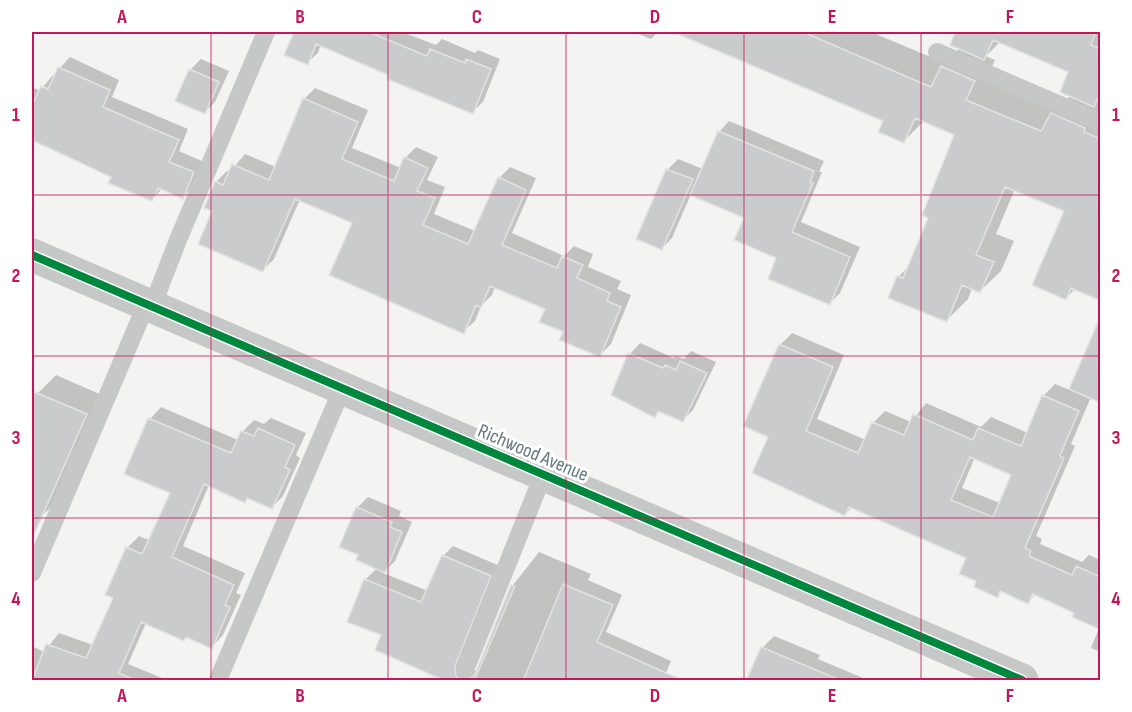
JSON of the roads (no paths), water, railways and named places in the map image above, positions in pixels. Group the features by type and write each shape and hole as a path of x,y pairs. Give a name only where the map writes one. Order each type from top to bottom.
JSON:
{"street":[{"name":"Richwood Avenue","path":"32,255 1022,681"}],"lane":[{"path":"32,573 266,32"},
{"path":"937,52 1101,122"},
{"path":"218,681 342,389"},
{"path":"465,670 543,475"}]}
